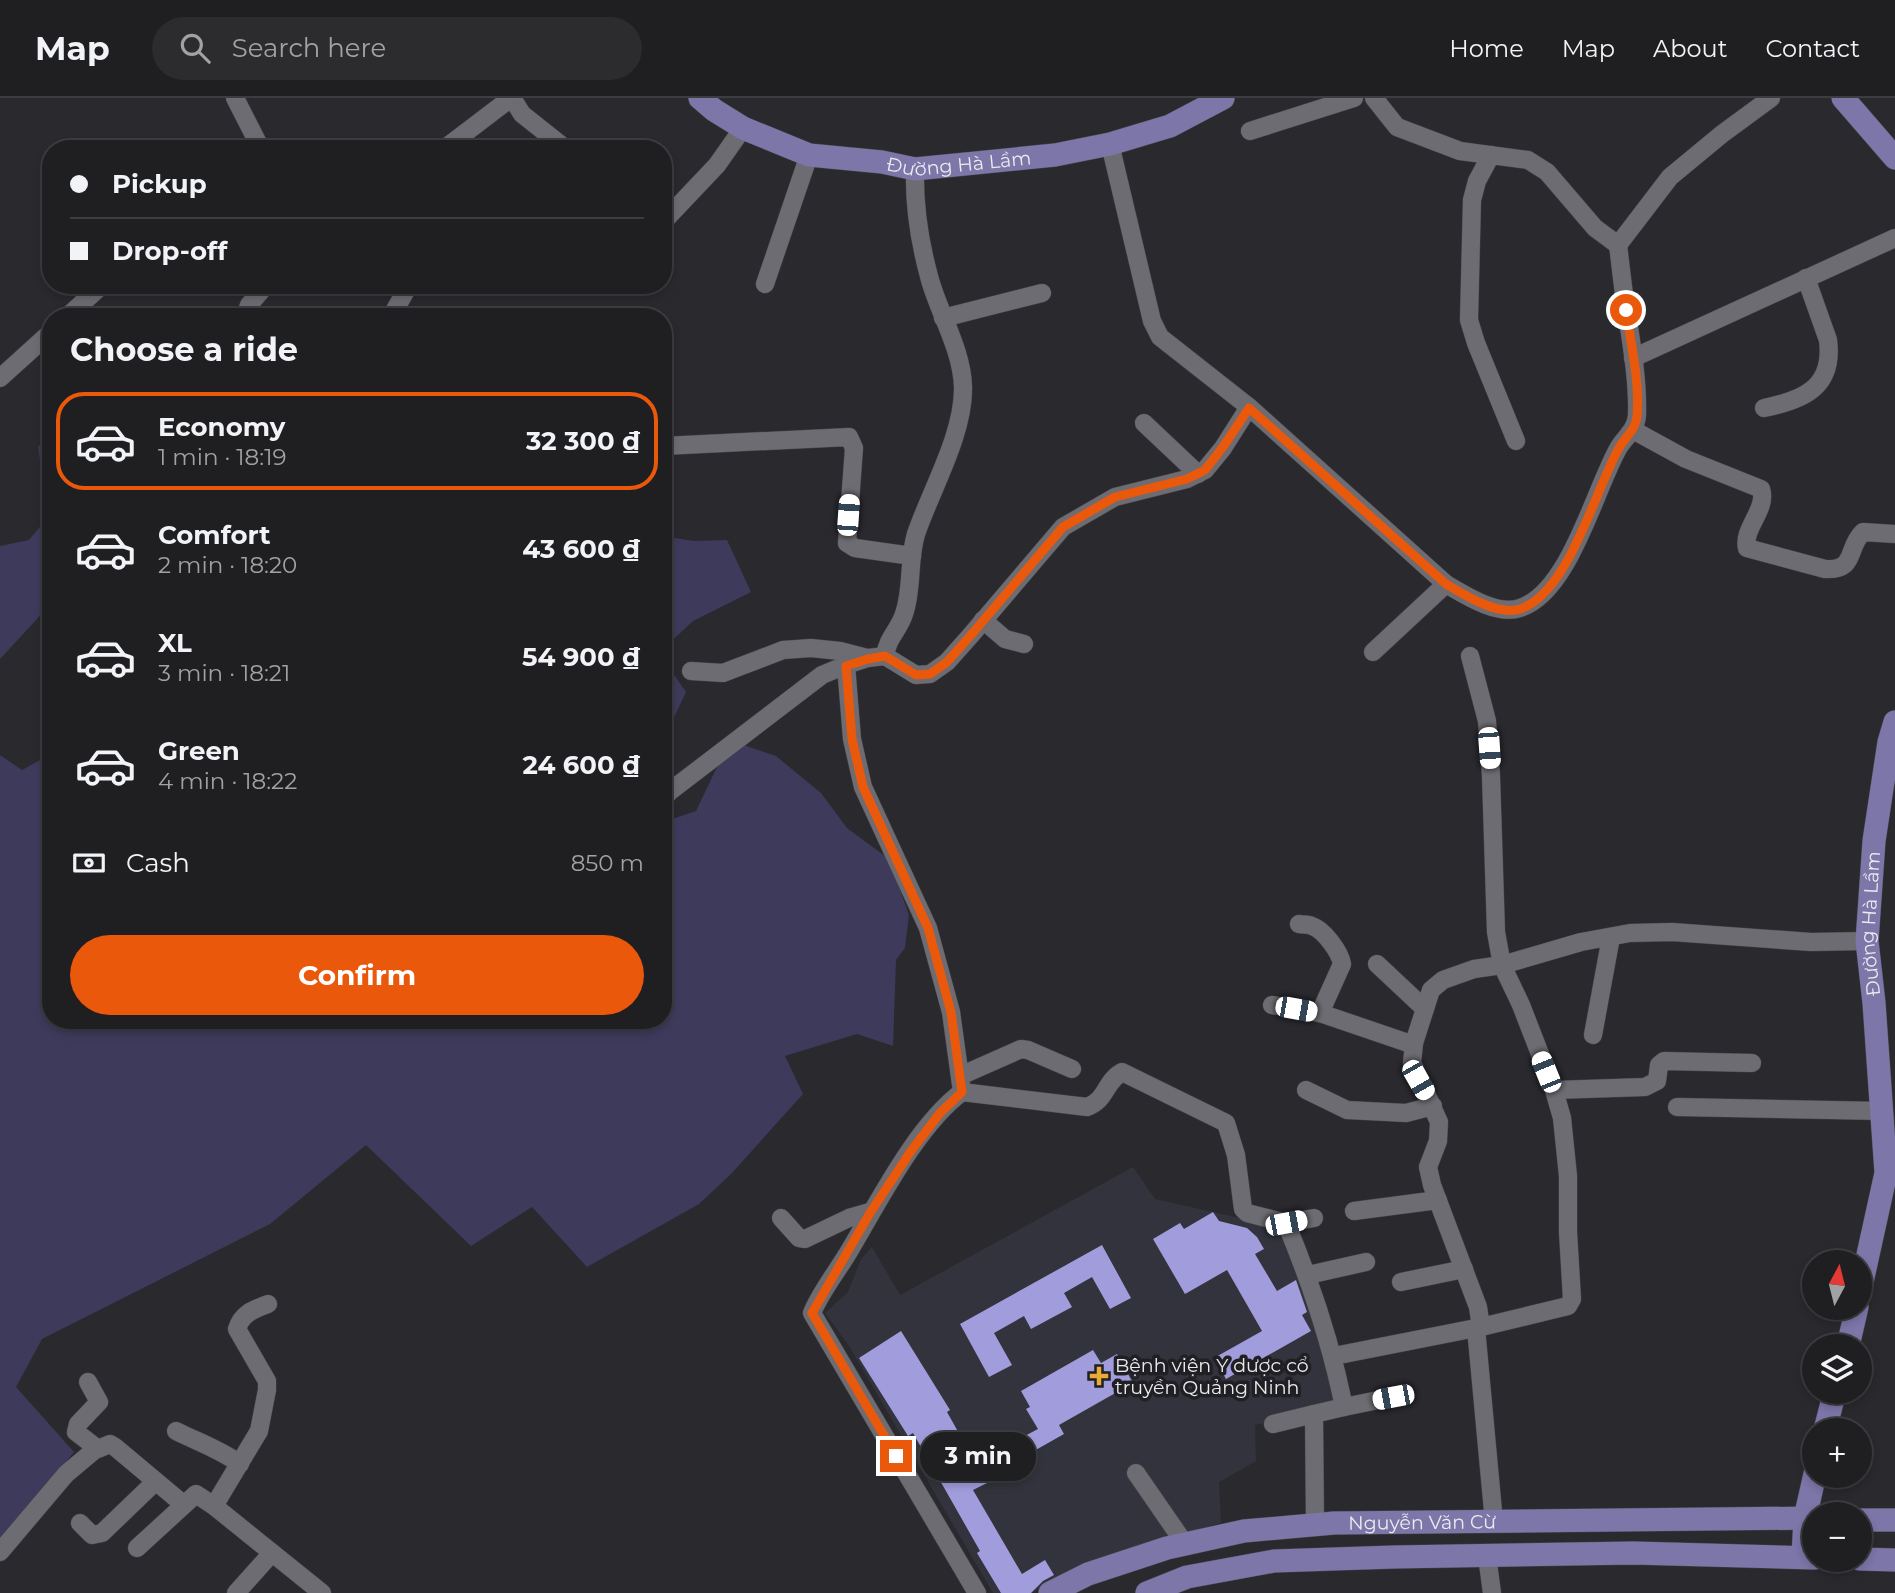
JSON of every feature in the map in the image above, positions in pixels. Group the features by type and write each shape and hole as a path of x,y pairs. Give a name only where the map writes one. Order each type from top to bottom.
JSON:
{"main road":[{"name":"Đường Hà Lầm","path":"700,98 743,128 809,155 882,162 915,169 1055,155 1110,144 1170,126 1223,98"},
{"path":"1843,98 1895,158"},
{"name":"Đường Hà Lầm","path":"1869,1250 1886,1173 1867,941 1874,841 1889,742 1895,722"},
{"name":"Nguyễn Văn Cừ","path":"1050,1593 1088,1574 1185,1544 1244,1531 1315,1524 1802,1518"},
{"path":"1872,1520 1895,1520"},
{"name":"Nguyễn Văn Cừ","path":"1147,1593 1186,1577 1273,1561 1634,1553 1802,1558"},
{"path":"1872,1561 1893,1564"}],"street":[{"path":"235,98 256,140"},
{"path":"456,140 512,98 522,114 555,140"},
{"path":"1250,131 1354,98"},
{"path":"1374,98 1397,127 1460,151 1528,160 1547,172 1595,228 1618,245"},
{"path":"1110,144 1152,321 1160,337 1249,408 1446,584 1497,608 1519,609 1533,602 1547,589 1571,555 1619,447 1633,430 1637,418 1633,358 1618,245 1670,177 1771,98"},
{"path":"672,212 717,165 743,128"},
{"path":"765,284 809,155"},
{"path":"1491,155 1477,181 1472,200 1469,320 1516,441"},
{"path":"672,790 822,675 876,657 899,626 909,595 916,536 960,414 963,387 959,362 930,279 923,248 914,192 915,169"},
{"path":"1633,358 1895,238"},
{"path":"1764,408 1803,397 1818,384 1826,369 1828,340 1806,278"},
{"path":"943,318 1042,293"},
{"path":"77,308 92,294"},
{"path":"0,378 42,340"},
{"path":"691,671 723,673 783,650 811,648 876,657 916,675 930,674 947,662 1063,527 1115,497 1205,470 1249,408"},
{"path":"1144,424 1198,474"},
{"path":"1633,430 1686,459 1761,489 1763,498 1746,540 1746,548 1836,570 1849,561 1858,536 1863,532 1895,534"},
{"path":"672,446 849,437 854,448 847,543 855,548 912,556"},
{"path":"1373,652 1446,584"},
{"path":"983,620 1005,639 1024,645"},
{"path":"1334,1356 1568,1306 1572,1299 1568,1176 1562,1118 1521,1005 1502,965 1496,932 1487,721 1470,656"},
{"path":"846,666 852,739 863,787 928,928 951,1012 961,1084"},
{"path":"1299,924 1312,926 1325,936 1342,964 1320,1013"},
{"path":"1494,1522 1478,1307 1428,1167 1438,1141 1439,1122 1412,1063 1414,1043 1431,990 1443,980 1474,969 1502,965 1581,942 1630,933 1672,932 1811,942 1867,941"},
{"path":"1594,1035 1611,937"},
{"path":"1377,964 1425,1009"},
{"path":"1272,1005 1320,1013 1414,1043"},
{"path":"977,1593 812,1313 870,1213 961,1084 1021,1049 1072,1069"},
{"path":"1554,1090 1646,1087 1657,1081 1659,1065 1664,1061 1752,1063"},
{"path":"961,1084 1087,1107 1100,1101 1116,1076 1122,1072 1130,1074 1226,1123 1236,1155 1243,1209 1247,1213 1286,1223 1314,1218"},
{"path":"1306,1090 1347,1110 1406,1113 1433,1106"},
{"path":"1677,1107 1881,1111"},
{"path":"1354,1211 1438,1200"},
{"path":"781,1219 799,1238 805,1239 849,1218 870,1213"},
{"path":"1286,1223 1308,1275 1334,1356 1344,1407"},
{"path":"1308,1275 1366,1262"},
{"path":"1401,1282 1464,1269"},
{"path":"215,1506 259,1432 267,1381 237,1329 246,1313 268,1304"},
{"path":"88,1382 99,1402 78,1424 76,1432 97,1448"},
{"path":"1273,1424 1393,1397"},
{"path":"1314,1414 1315,1524"},
{"path":"176,1431 225,1453 240,1464"},
{"path":"0,1552 66,1474 97,1448 110,1444 183,1504"},
{"path":"1136,1473 1185,1544"},
{"path":"80,1523 92,1535 102,1533 155,1482"},
{"path":"136,1548 196,1494 215,1506 322,1593"},
{"path":"236,1593 271,1554"},
{"path":"1487,1556 1492,1593"}],"shaded area":[{"path":"42,445 42,474 38,446"},
{"path":"42,524 42,612 0,659 0,546 29,540"},
{"path":"672,537 694,541 727,540 751,592 693,621 672,641"},
{"path":"672,672 686,692 672,722"},
{"path":"735,742 776,756 821,793 847,828 889,859 909,915 905,948 896,960 893,1046 857,1034 785,1056 803,1094 732,1173 699,1204 587,1267 532,1207 471,1246 366,1145 270,1224 42,1339 16,1387 74,1452 0,1542 0,755 22,770 42,759 42,1029 672,1029 672,819 696,811 716,769"},
{"name":"Bệnh viện Y dược cổ truyền Quảng Ninh","path":"1133,1167 1155,1199 1284,1228 1340,1405 1255,1425 1256,1461 1219,1482 1221,1523 1098,1560 1056,1578 1031,1593 993,1593 849,1346 825,1313 848,1292 861,1259 872,1247 900,1295"}],"building":[{"path":"1213,1212 1219,1221 1247,1228 1257,1237 1264,1249 1255,1254 1277,1291 1296,1280 1307,1312 1302,1315 1311,1331 1226,1379 1214,1358 1262,1331 1227,1270 1185,1294 1153,1239 1180,1223 1184,1229"},
{"path":"1102,1245 1131,1298 1110,1309 1092,1277 1064,1293 1072,1307 1031,1329 1024,1316 994,1333 1012,1365 989,1377 960,1324"},
{"path":"901,1331 950,1410 947,1412 987,1483 973,1490 1022,1574 1045,1560 1054,1575 1031,1593 1001,1593 913,1433 908,1436 859,1358"},
{"path":"1093,1350 1101,1363 1117,1354 1133,1383 1059,1425 1064,1434 1018,1460 1009,1444 1038,1429 1026,1409 1030,1407 1021,1391"}],"place":[{"name":"Bệnh viện Y dược cổ truyền Quảng Ninh","path":"1099,1376"}],"route":[{"path":"896,1456 812,1313 870,1213 911,1151 940,1113 962,1092 951,1012 928,928 863,787 852,739 846,666 885,656 916,675 930,674 947,662 1063,527 1115,497 1187,479 1205,470 1249,408 1446,584 1497,608 1519,609 1533,602 1547,589 1571,555 1619,447 1633,430 1637,418 1636,392 1626,310"}]}
